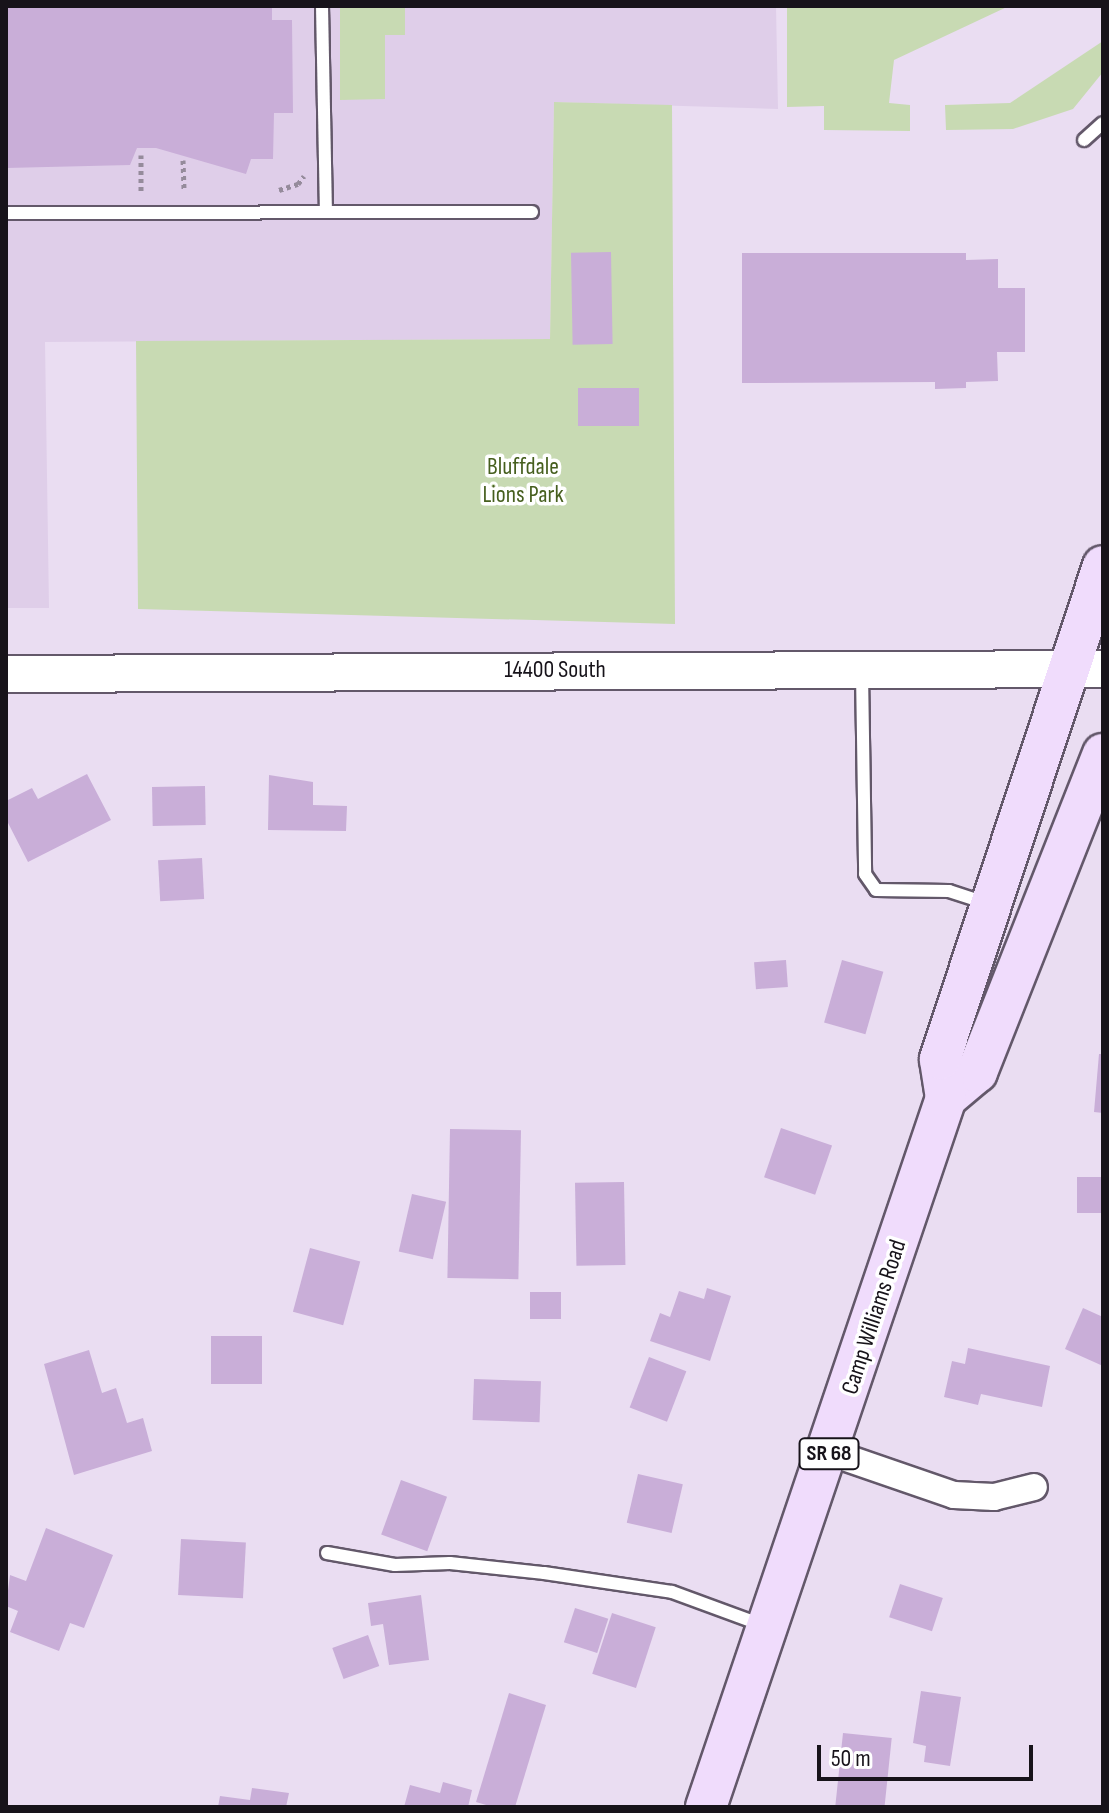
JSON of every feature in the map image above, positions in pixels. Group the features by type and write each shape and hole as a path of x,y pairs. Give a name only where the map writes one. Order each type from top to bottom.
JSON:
{"main road":[{"name":"Camp Williams Road","path":"706,1807 829,1452 946,1098 940,1059 990,904 1087,670 1103,566"},
{"name":"14400 South","path":"6,674 1087,670"},
{"path":"946,1098 977,1072 1103,754"}],"street":[{"path":"829,1452 954,1495 994,1497 1034,1487"}],"lane":[{"path":"322,6 326,212"},
{"path":"1084,140 1103,123"},
{"path":"6,213 532,212"},
{"path":"861,670 865,874 876,890 949,891 990,904"},
{"path":"327,1553 395,1565 450,1563 544,1573 672,1592 768,1627"}],"path":[{"path":"141,155 141,191"},
{"path":"183,160 184,190"},
{"path":"269,190 298,184 307,172"},
{"path":"126,191 155,190"},
{"path":"170,190 198,190"}],"shaded area":[{"path":"6,6 776,6 778,109 554,102 550,339 45,342 49,608 6,608"}],"green space":[{"path":"340,6 405,6 405,35 385,35 385,99 340,100"},
{"path":"787,6 1009,6 894,60 889,103 910,105 910,131 824,130 824,106 787,107"},
{"path":"1103,41 1103,72 1073,109 1013,129 946,130 945,105 1010,103"},
{"name":"Bluffdale Lions Park","path":"554,102 672,105 675,624 138,609 136,341 550,339"}],"building":[{"path":"6,6 272,6 272,20 292,20 293,113 274,113 273,159 251,159 246,174 156,148 137,148 130,165 6,168"},
{"path":"611,252 613,344 573,345 571,253"},
{"path":"742,253 966,253 966,260 998,259 998,288 1025,288 1025,352 997,352 998,381 966,382 966,388 935,389 935,382 742,383"},
{"path":"578,388 639,388 639,426 578,426"},
{"path":"87,774 111,820 28,862 6,819 6,801 32,788 38,799"},
{"path":"269,775 313,782 313,805 347,806 346,831 268,830"},
{"path":"205,786 206,825 153,826 152,787"},
{"path":"202,858 204,899 160,901 158,860"},
{"path":"786,960 788,987 756,989 754,962"},
{"path":"842,960 883,972 865,1034 824,1022"},
{"path":"1099,1054 1103,1054 1103,1113 1094,1112"},
{"path":"781,1128 832,1146 815,1195 764,1177"},
{"path":"450,1129 521,1130 518,1279 447,1278"},
{"path":"1077,1177 1103,1177 1103,1213 1077,1213"},
{"path":"624,1182 625,1265 576,1266 575,1183"},
{"path":"412,1194 446,1202 433,1259 399,1251"},
{"path":"310,1248 360,1261 343,1325 293,1312"},
{"path":"707,1288 731,1296 710,1361 650,1341 660,1313 670,1317 679,1291 704,1299"},
{"path":"530,1292 561,1292 561,1319 530,1319"},
{"path":"1083,1308 1103,1317 1103,1366 1065,1349"},
{"path":"211,1336 262,1336 262,1384 211,1384"},
{"path":"968,1348 1050,1366 1042,1407 981,1394 978,1405 944,1397 952,1361 965,1364"},
{"path":"89,1350 102,1393 116,1388 127,1423 143,1418 152,1451 74,1475 44,1364"},
{"path":"649,1357 686,1371 667,1422 630,1407"},
{"path":"474,1379 541,1381 540,1422 473,1420"},
{"path":"638,1474 683,1484 672,1533 627,1523"},
{"path":"401,1480 447,1497 427,1551 381,1535"},
{"path":"46,1528 113,1555 84,1628 70,1623 59,1651 10,1632 18,1611 6,1606 10,1575 26,1581"},
{"path":"181,1539 246,1542 243,1598 178,1595"},
{"path":"900,1584 943,1598 932,1631 889,1617"},
{"path":"421,1595 429,1660 389,1665 383,1624 371,1626 368,1603"},
{"path":"575,1608 608,1619 597,1653 564,1642"},
{"path":"612,1613 656,1627 636,1688 592,1674"},
{"path":"368,1635 379,1666 344,1679 332,1648"},
{"path":"921,1691 961,1697 950,1766 924,1762 926,1746 913,1743"},
{"path":"509,1693 546,1705 515,1807 493,1807 476,1802"},
{"path":"843,1733 892,1738 884,1807 835,1807"},
{"path":"443,1782 472,1790 468,1807 404,1807 410,1785 440,1793"},
{"path":"252,1788 289,1793 286,1807 218,1807 220,1796 250,1800"}]}
